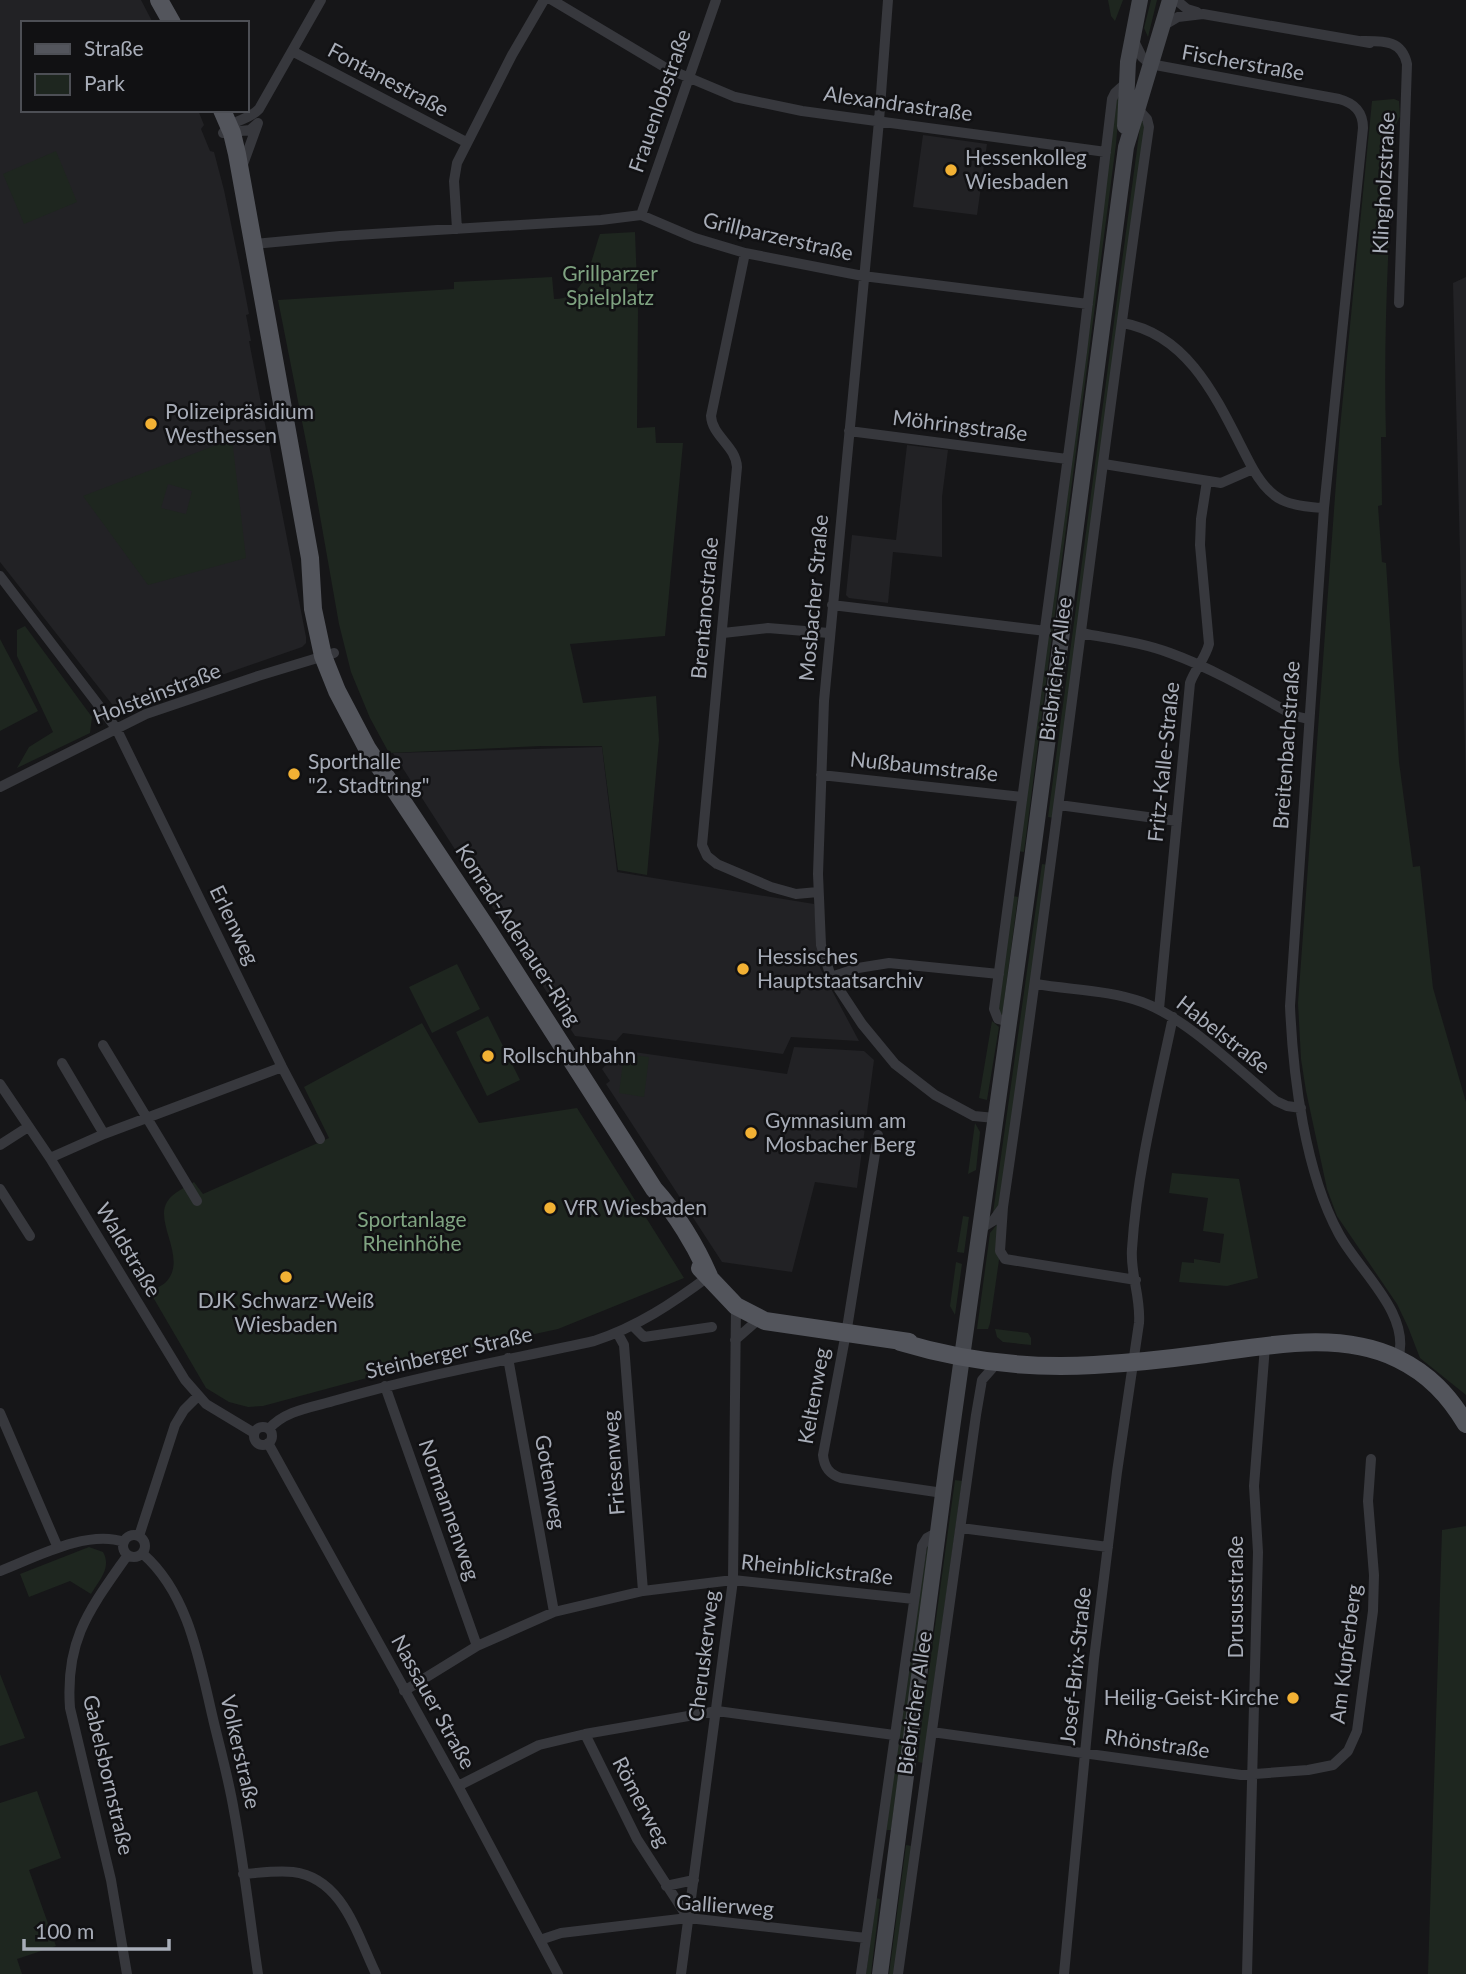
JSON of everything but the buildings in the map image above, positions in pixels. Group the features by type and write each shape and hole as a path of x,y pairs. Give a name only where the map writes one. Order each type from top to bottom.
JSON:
{"main road":[{"path":"159,0 171,21"},
{"name":"Biebricher Allee","path":"880,1974 1126,147 1127,82 1132,36 1140,0"},
{"name":"Biebricher Allee","path":"1126,147 1170,0"},
{"name":"Konrad-Adenauer-Ring","path":"226,125 234,173 241,180 310,558 313,608 329,655 331,679 378,765 495,940 654,1189 659,1204 693,1260 736,1306 759,1320 963,1353"},
{"path":"963,1353 997,1363 1050,1366 1126,1363 1308,1343 1372,1349 1415,1368 1436,1384 1466,1424"},
{"path":"963,1353 1126,1363"}],"street":[{"path":"226,125 252,116 265,100 321,0"},
{"path":"457,229 455,169 466,142 544,0"},
{"name":"Alexandrastraße","path":"552,0 666,68 724,93 767,105 1107,152"},
{"name":"Frauenlobstraße","path":"641,215 716,0"},
{"name":"Mosbacher Straße","path":"888,0 824,703 818,892 821,945 831,977 862,1024 895,1064 920,1085 950,1104 974,1116 995,1118"},
{"name":"Klingholzstraße","path":"1176,0 1187,9 1203,14 1363,41 1394,51 1407,64 1399,303"},
{"name":"Klingholzstraße","path":"1161,27 1178,17 1203,14"},
{"name":"Fischerstraße","path":"1132,36 1142,57 1150,64 1339,99 1359,110"},
{"name":"Fontanestraße","path":"292,51 466,142"},
{"name":"Biebricher Allee","path":"1010,1022 998,1018 994,1009 1113,96 1127,82"},
{"path":"241,180 265,100"},
{"name":"Biebricher Allee","path":"1136,1280 1005,1259 1000,1251 1003,1208 1036,984 1149,127 1147,119 1137,108"},
{"name":"Breitenbachstraße","path":"1359,110 1363,128 1324,508 1290,1006 1293,1059 1301,1108 1324,1205 1352,1256 1396,1318 1402,1340 1398,1359"},
{"path":"226,125 250,130 258,123"},
{"path":"253,244 641,215"},
{"name":"Grillparzerstraße","path":"641,215 695,239 745,253 863,275 1088,303"},
{"name":"Brentanostraße","path":"745,253 711,416 713,426 735,454 737,463 702,839 704,851 717,864 771,887 796,894 818,892"},
{"path":"1123,323 1154,334 1181,353 1199,371 1265,488 1277,498 1299,506 1324,508"},
{"name":"Möhringstraße","path":"849,431 1067,458"},
{"path":"1104,464 1224,483 1253,469"},
{"name":"Fritz-Kalle-Straße","path":"1159,1009 1190,683 1209,644 1200,537 1208,481"},
{"name":"Erlenweg","path":"0,576 116,727 282,1067 320,1139"},
{"path":"832,605 1045,631"},
{"path":"723,633 768,628 830,633"},
{"path":"1081,633 1154,648 1221,674 1295,716 1308,719"},
{"name":"Holsteinstraße","path":"0,787 116,727 200,695 329,655"},
{"name":"Nußbaumstraße","path":"821,775 1022,797"},
{"path":"1059,805 1177,821"},
{"path":"831,977 858,968 889,963 999,974"},
{"name":"Habelstraße","path":"1036,984 1115,995 1159,1009 1173,1017 1276,1101 1287,1107 1301,1108"},
{"path":"1126,1363 1140,1312 1132,1257 1133,1233 1144,1161 1173,1017"},
{"path":"103,1045 197,1201"},
{"path":"62,1063 104,1134"},
{"path":"50,1158 104,1134 282,1067"},
{"name":"Waldstraße","path":"0,1084 50,1158 185,1380 198,1396 245,1429 258,1443 270,1447"},
{"path":"0,1145 28,1126"},
{"name":"Keltenweg","path":"878,1135 823,1455 828,1470 841,1478 943,1493"},
{"path":"0,1189 30,1236"},
{"path":"980,1229 993,1221 1003,1208"},
{"name":"Steinberger Straße","path":"245,1429 272,1425 293,1413 385,1386 618,1334 709,1276"},
{"name":"Cheruskerweg","path":"681,1974 733,1580 736,1306"},
{"path":"735,1340 759,1320"},
{"path":"633,1326 644,1337 712,1326"},
{"name":"Friesenweg","path":"618,1334 624,1345 643,1591"},
{"name":"Drususstraße","path":"1247,1974 1258,1552 1254,1486 1265,1346"},
{"name":"Gotenweg","path":"508,1359 554,1612"},
{"name":"Biebricher Allee","path":"898,1974 972,1438 982,1380 997,1363"},
{"name":"Josef-Brix-Straße","path":"1064,1974 1126,1363"},
{"name":"Normannenweg","path":"385,1386 477,1646"},
{"path":"143,1554 134,1558 127,1556 123,1548 124,1542 128,1536 139,1536 175,1425 184,1410 198,1396"},
{"path":"954,1411 972,1438"},
{"path":"0,1413 58,1548"},
{"path":"270,1447 272,1425"},
{"name":"Nassauer Straße","path":"270,1447 458,1786 558,1974"},
{"name":"Am Kupferberg","path":"1252,1775 1333,1765 1354,1742 1375,1592 1368,1501 1371,1459"},
{"path":"961,1528 1108,1547"},
{"name":"Biebricher Allee","path":"861,1974 924,1541 940,1531"},
{"name":"Volkerstraße","path":"139,1536 146,1544 143,1554 157,1568 178,1601 190,1629 234,1811 258,1974"},
{"path":"0,1572 58,1548 95,1539 116,1539 124,1542"},
{"name":"Gabelsbornstraße","path":"127,1556 82,1623 70,1665 68,1686 70,1708 111,1880 127,1974"},
{"name":"Rheinblickstraße","path":"404,1691 477,1646 554,1612 643,1591 733,1580 914,1599"},
{"path":"458,1786 539,1745 585,1734 717,1711 894,1735"},
{"name":"Rhönstraße","path":"932,1732 1252,1775"},
{"name":"Römerweg","path":"585,1734 637,1839 688,1918"},
{"path":"243,1874 291,1872 305,1875 330,1889 351,1921 376,1974"},
{"path":"666,1886 694,1880"},
{"name":"Gallierweg","path":"540,1940 561,1933 688,1918 866,1938"}],"shaded area":[{"path":"0,0 141,0 152,21 21,21 21,112 199,112 204,125 201,129 210,151 214,152 240,267 249,314 246,315 249,341 306,643 302,647 121,710 115,708 0,562"},
{"name":"Hessenkolleg Wiesbaden","path":"923,135 987,144 977,215 913,207"},
{"path":"1466,277 1466,786 1453,283"},
{"path":"907,445 948,450 942,497 942,557 893,552 888,603 849,598 846,595 852,535 896,540"},
{"path":"602,747 617,872 814,904 820,968 859,1041 791,1037 783,1054 623,1033 616,1041 575,1036 393,753"},
{"name":"Gymnasium am Mosbacher Berg","path":"794,1047 864,1051 874,1060 857,1188 815,1182 792,1272 722,1262 606,1084 610,1081 602,1069 620,1050 787,1074"}],"green space":[{"path":"1108,0 1123,0 1115,21 1111,16"},
{"path":"1151,0 1157,0 1148,37 1144,28"},
{"path":"1120,96 1024,852 1018,851 1115,97"},
{"path":"1372,101 1399,101 1400,116 1395,127 1386,320 1386,437 1381,437 1382,505 1378,506 1382,562 1386,563 1399,762 1413,867 1420,866 1433,988 1466,1102 1466,1395 1420,1358 1397,1304 1337,1216 1327,1189 1301,1059 1298,1003 1340,428"},
{"path":"1141,119 1146,124 1055,818 1048,817"},
{"path":"56,151 77,202 24,224 3,174"},
{"name":"Grillparzer Spielplatz","path":"635,232 638,311 637,428 655,427 656,443 683,443 665,636 570,644 583,703 656,696 659,740 647,875 618,870 602,746 389,753 370,718 351,672 339,624 278,300 454,289 454,282 552,277 554,299 565,298 573,293 586,276 600,234"},
{"path":"232,439 246,558 148,585 83,496","holes":["168,484 192,491 186,514 161,508"]},
{"path":"25,626 92,717 90,733 17,768 29,747 53,732 17,656 17,630"},
{"path":"0,639 38,711 0,731"},
{"path":"1042,864 1049,865 1000,1206 993,1213"},
{"path":"1013,896 1018,897 1002,1017 998,1014"},
{"path":"457,964 480,1009 432,1033 409,987"},
{"name":"Rollschuhbahn","path":"488,1016 520,1080 487,1096 456,1032"},
{"path":"992,1021 999,1027 987,1100 979,1098"},
{"name":"Sportanlage Rheinhöhe","path":"422,1023 479,1123 577,1108 684,1278 558,1329 384,1366 389,1372 263,1406 248,1407 229,1402 206,1388 150,1292 165,1283 174,1264 165,1220 167,1202 194,1182 203,1194 329,1138 304,1087"},
{"path":"624,1054 649,1057 644,1097 619,1093"},
{"path":"975,1123 980,1132 976,1170 968,1174"},
{"path":"1172,1173 1239,1179 1258,1278 1227,1286 1179,1282 1182,1262 1194,1263 1194,1259 1220,1263 1224,1234 1203,1231 1208,1198 1169,1193"},
{"path":"963,1216 969,1217 964,1253 957,1252"},
{"path":"999,1222 999,1260 990,1323 988,1329 977,1329 990,1233"},
{"path":"956,1262 962,1264 955,1315 950,1306"},
{"path":"995,1329 1028,1333 1031,1345 1003,1342 997,1337"},
{"path":"955,1480 962,1481 923,1763 918,1762 920,1736"},
{"path":"1466,1526 1466,1974 1428,1974 1442,1530"},
{"path":"928,1541 930,1542 891,1830 886,1830 915,1616"},
{"path":"89,1547 103,1552 106,1563 91,1594 70,1581 29,1597 20,1574"},
{"path":"0,1674 25,1738 0,1746"},
{"path":"37,1791 61,1858 29,1870 56,1946 17,1959 22,1974 0,1974 0,1803"},
{"path":"906,1845 912,1846 894,1974 889,1974"},
{"path":"876,1898 880,1899 871,1974 866,1974"}],"place":[{"name":"Hessenkolleg Wiesbaden","path":"951,170"},
{"name":"Polizeipräsidium Westhessen","path":"151,424"},
{"name":"Sporthalle \"2. Stadtring\"","path":"294,774"},
{"name":"Hessisches Hauptstaatsarchiv","path":"743,969"},
{"name":"Rollschuhbahn","path":"488,1056"},
{"name":"Gymnasium am Mosbacher Berg","path":"751,1133"},
{"name":"VfR Wiesbaden","path":"550,1208"},
{"name":"DJK Schwarz-Weiß Wiesbaden","path":"286,1277"},
{"name":"Heilig-Geist-Kirche","path":"1293,1698"}]}
